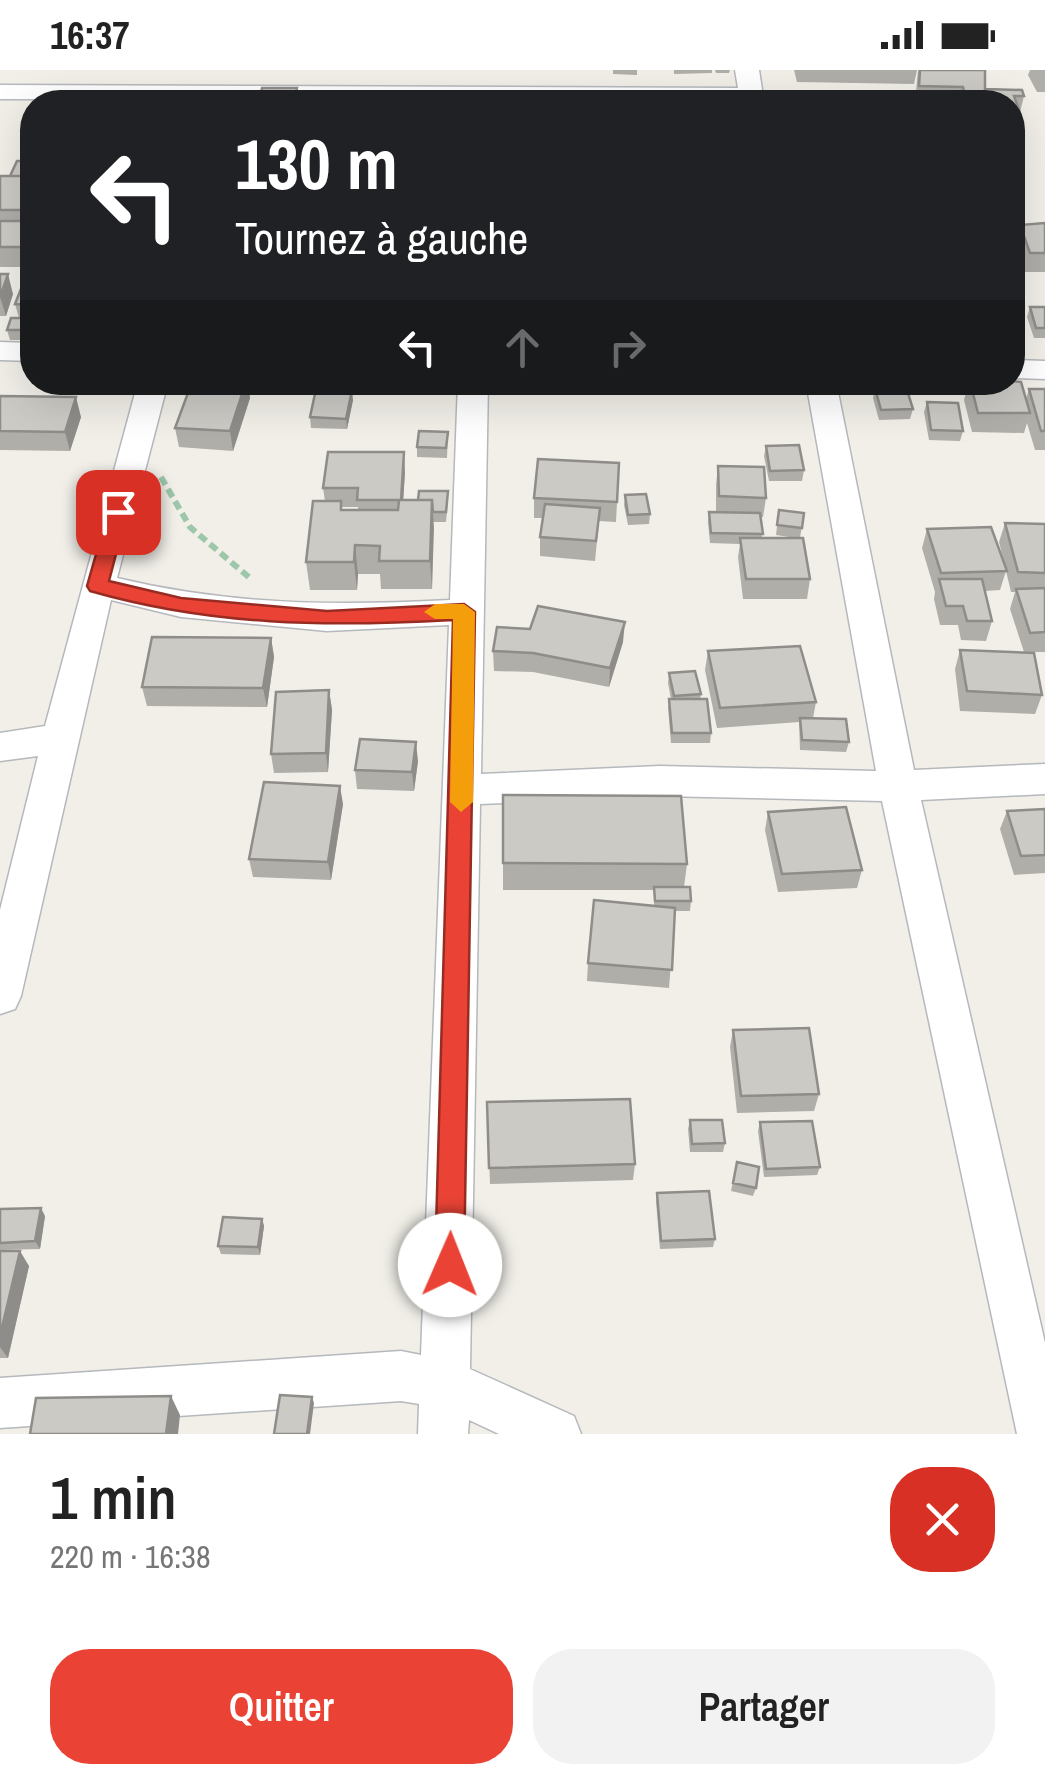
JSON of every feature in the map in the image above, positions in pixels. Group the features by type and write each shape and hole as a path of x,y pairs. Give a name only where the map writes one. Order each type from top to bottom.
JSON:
{"street":[{"path":"106,90 527,90"},
{"path":"0,996 8,935 150,395"},
{"path":"443,1434 472,395"},
{"path":"823,395 896,786 960,1094 1042,1434"},
{"path":"97,586 181,605 327,619 464,612"},
{"path":"0,747 61,738"},
{"path":"462,790 660,781 896,786 1045,779"},
{"path":"0,1403 401,1376 446,1384 556,1434"}],"path":[{"path":"138,438 190,527 295,616"}],"building":[{"path":"920,70 985,70 985,89 1022,90 964,90 919,86"},
{"path":"262,88 297,88 297,90"},
{"path":"17,161 20,161 20,176 10,176"},
{"path":"0,176 20,176 20,210 0,210"},
{"path":"0,221 20,221 20,247 0,247"},
{"path":"1045,223 1045,253 1030,253 1025,225"},
{"path":"0,274 8,274 0,297"},
{"path":"1030,307 1045,307 1045,328 1036,328"},
{"path":"11,318 20,318 20,330 7,330"},
{"path":"1029,389 1045,389 1045,431 1041,431"},
{"path":"187,395 242,395 230,431 175,428"},
{"path":"315,395 351,395 346,419 310,417"},
{"path":"877,395 909,395 913,409 881,410"},
{"path":"973,395 1025,395 1030,413 978,413"},
{"path":"0,396 76,397 65,432 0,431"},
{"path":"927,402 958,403 963,431 931,430"},
{"path":"419,431 448,432 446,448 417,447"},
{"path":"799,445 804,470 770,471 766,446"},
{"path":"328,452 404,452 401,500 357,500 358,488 323,488"},
{"path":"538,459 619,463 617,502 534,498"},
{"path":"718,466 764,467 766,498 719,496"},
{"path":"419,491 448,491 446,512 433,512 432,500 418,500"},
{"path":"646,494 650,514 628,515 625,495"},
{"path":"399,500 432,500 430,561 379,561 380,546 355,545 354,562 306,562 313,501 341,501 341,510 398,510"},
{"path":"545,504 600,508 596,541 540,537"},
{"path":"779,510 804,513 802,528 777,525"},
{"path":"709,512 760,513 763,534 711,533"},
{"path":"1005,523 1045,524 1045,573 1018,572"},
{"path":"991,527 1007,571 941,573 927,529"},
{"path":"740,538 803,538 810,579 746,579"},
{"path":"939,579 982,579 992,621 967,621 963,606 946,606"},
{"path":"1045,588 1045,632 1030,633 1016,589"},
{"path":"538,606 625,622 610,668 533,653 493,651 497,627 530,629"},
{"path":"152,637 271,638 263,688 142,687"},
{"path":"800,646 816,702 720,708 708,651"},
{"path":"960,650 1034,653 1042,695 967,691"},
{"path":"695,671 701,694 674,696 669,673"},
{"path":"329,690 326,753 271,754 276,692"},
{"path":"669,699 707,699 711,733 672,733"},
{"path":"800,718 846,719 849,742 802,740"},
{"path":"360,739 416,742 412,772 355,770"},
{"path":"264,782 340,786 328,862 249,859"},
{"path":"503,795 681,796 687,864 503,863"},
{"path":"846,807 862,870 782,874 768,812"},
{"path":"1045,809 1045,855 1021,856 1007,811"},
{"path":"654,887 690,887 691,901 655,901"},
{"path":"594,900 675,908 672,970 588,963"},
{"path":"809,1028 819,1094 741,1096 733,1030"},
{"path":"630,1099 635,1164 489,1168 487,1102"},
{"path":"690,1120 722,1120 725,1143 692,1144"},
{"path":"812,1121 820,1167 766,1169 760,1122"},
{"path":"737,1162 759,1167 756,1188 733,1183"},
{"path":"709,1191 715,1239 661,1241 657,1193"},
{"path":"41,1208 35,1241 0,1243 0,1209"},
{"path":"223,1217 262,1219 258,1247 218,1246"},
{"path":"0,1251 20,1251 0,1336"},
{"path":"280,1395 312,1397 307,1434 274,1434"},
{"path":"171,1396 166,1434 30,1434 36,1398"}],"slow traffic":[{"path":"435,612 464,612 461,802"}],"route":[{"path":"118,512 97,586 181,605 327,619 464,612 450,1265"}]}
